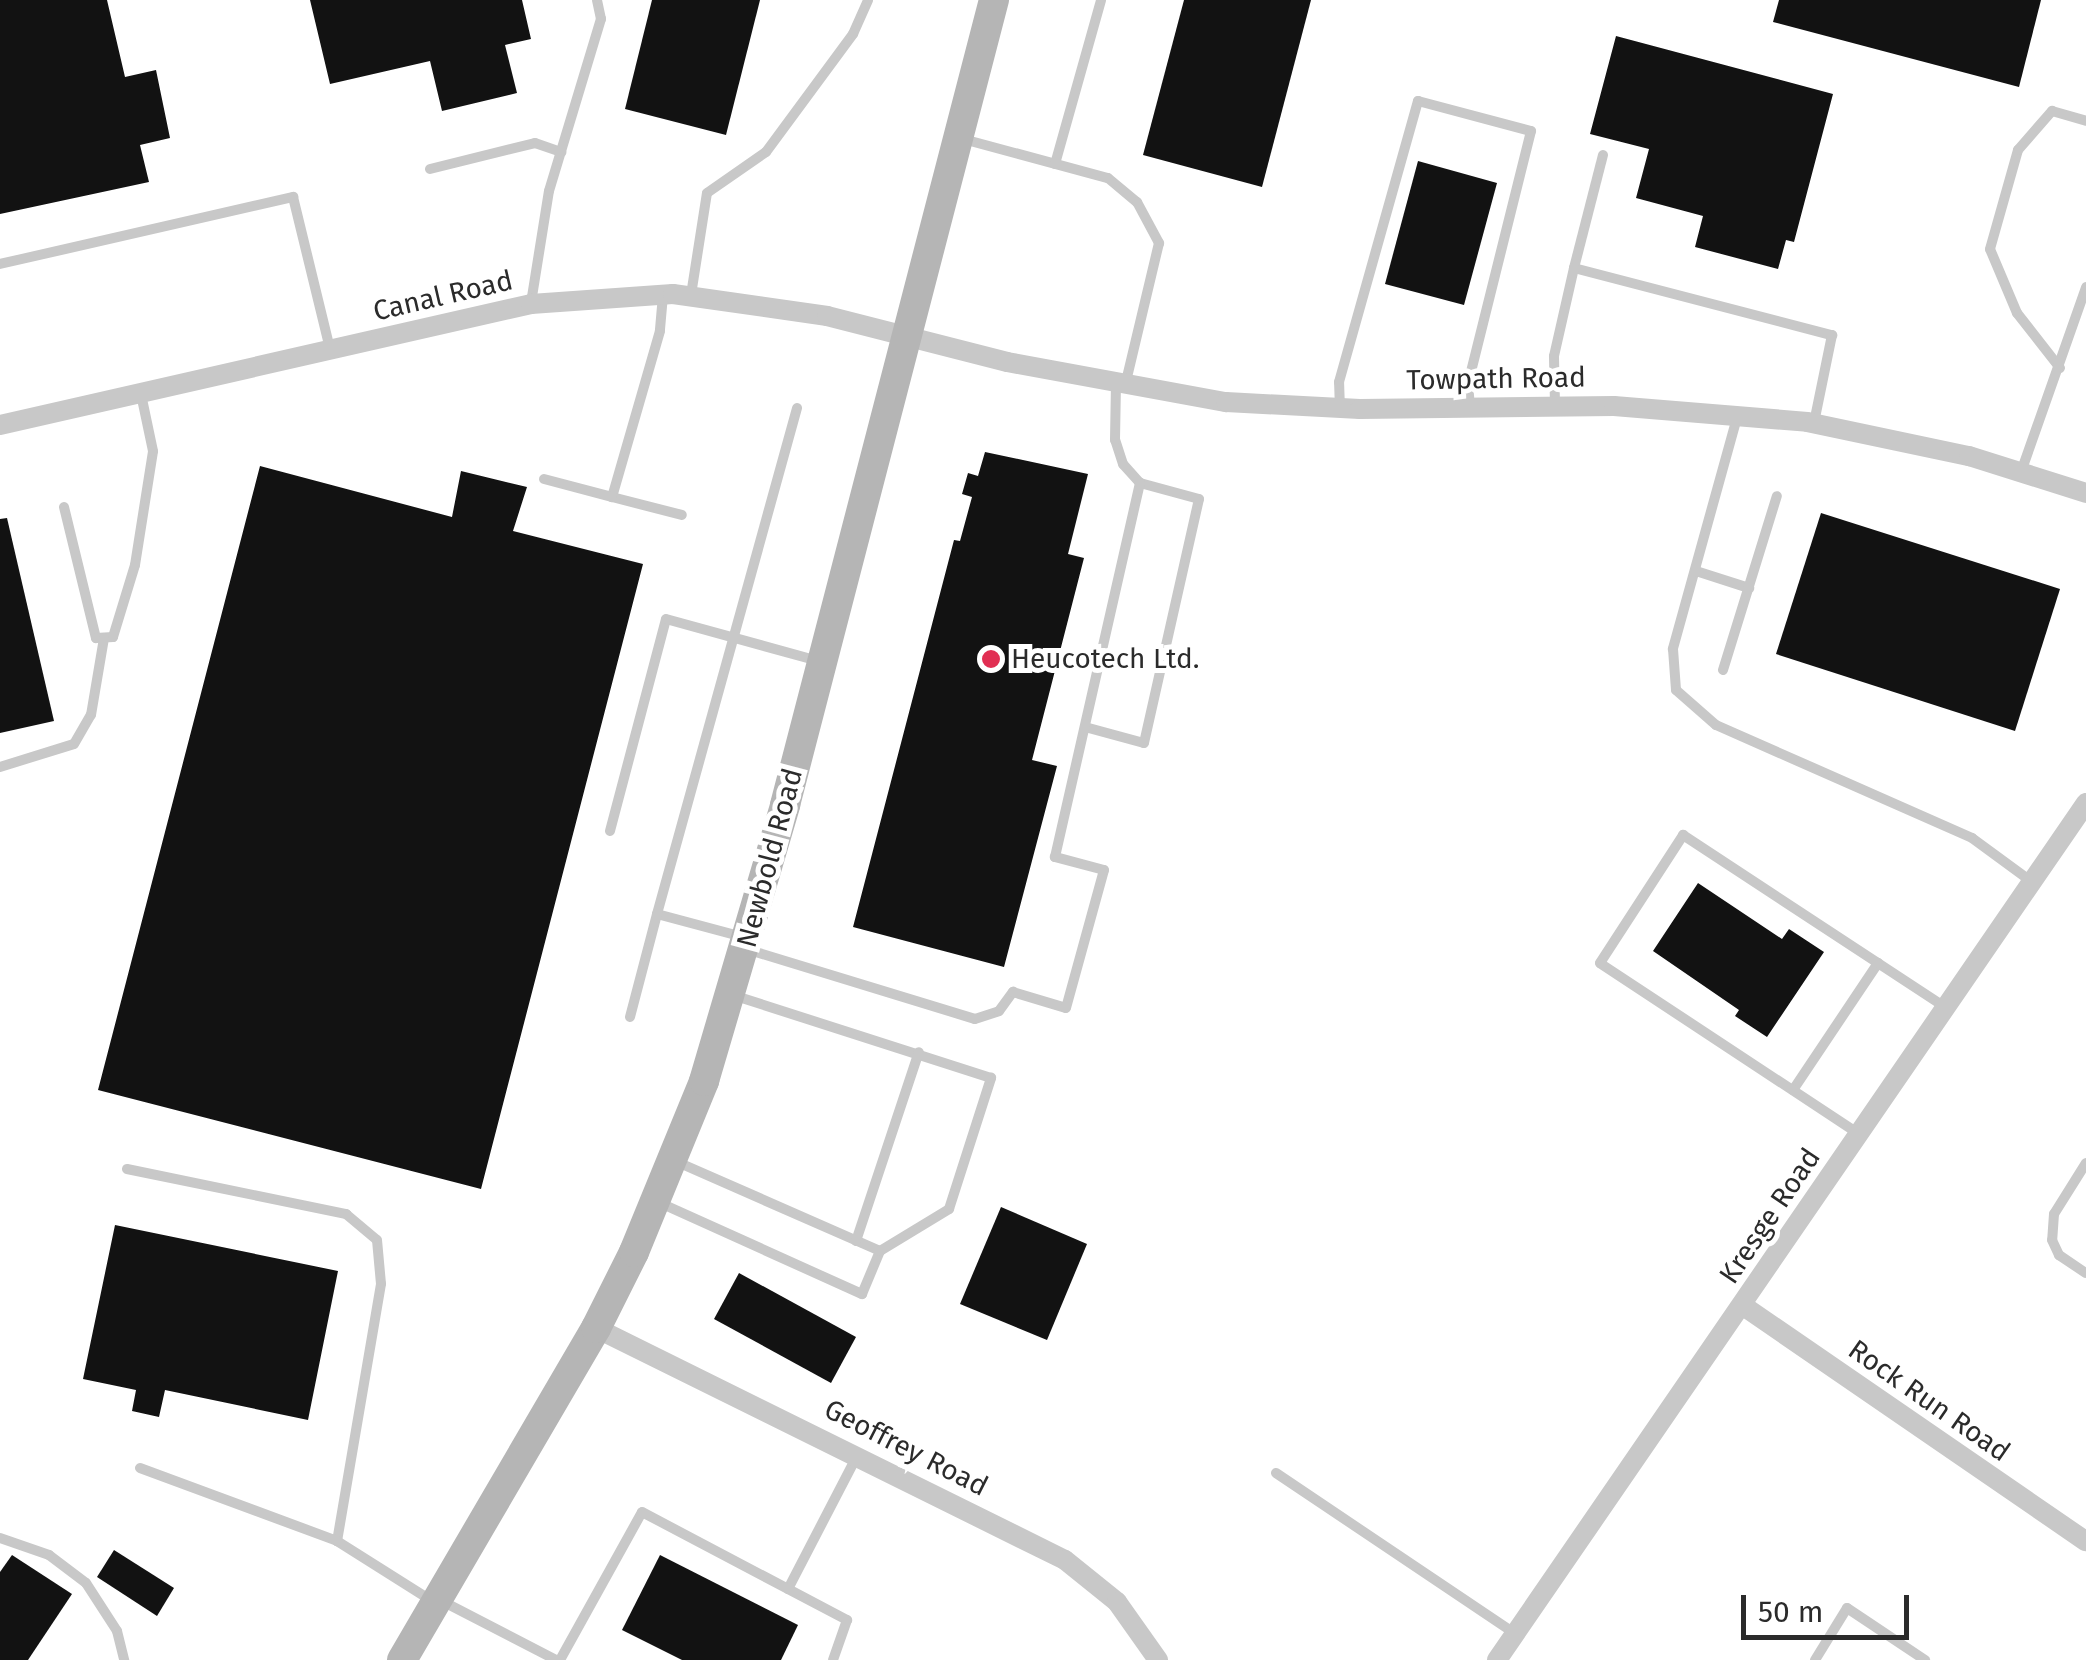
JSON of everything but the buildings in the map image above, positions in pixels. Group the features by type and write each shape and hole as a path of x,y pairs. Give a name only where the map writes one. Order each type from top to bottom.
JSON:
{"main road":[{"name":"Newbold Road","path":"402,1660 596,1328 674,1161 747,944 904,332 994,0"}],"street":[{"name":"Canal Road","path":"0,425 531,304 691,295 904,332"},
{"name":"Towpath Road","path":"904,332 1120,385 1226,402 1340,409 1555,405 1738,414 1814,423 2022,472 2086,492"},
{"name":"Kresge Road","path":"1502,1659 2086,803"},
{"name":"Rock Run Road","path":"1742,1305 2086,1542"},
{"name":"Geoffrey Road","path":"596,1328 1065,1560 1117,1602 1158,1660"}],"lane":[{"path":"531,304 529,284 561,152 601,18 597,0"},
{"path":"691,295 707,193 766,152 853,34 868,0"},
{"path":"1055,164 1102,0"},
{"path":"1340,409 1339,382 1418,100 1531,131 1468,384 1470,406"},
{"path":"2060,368 2018,313 1990,250 2018,150 2052,111 2086,121"},
{"path":"957,138 1055,164 1125,188 1159,243 1120,385 1115,440 1123,464 1140,483 1199,499 1144,743 1085,727"},
{"path":"430,168 535,143 561,152"},
{"path":"1555,405 1554,356 1603,154"},
{"path":"0,264 293,197 330,350"},
{"path":"1574,268 1832,335 1814,423"},
{"path":"2022,472 2086,287"},
{"path":"612,497 660,331 662,294"},
{"path":"2073,332 2086,336"},
{"path":"64,507 96,638 113,637 134,565 153,451 141,394"},
{"path":"630,1017 731,636 797,408"},
{"path":"1738,414 1671,664 1685,703 1716,726 1972,838 2032,882"},
{"path":"544,479 682,515"},
{"path":"657,914 975,1020 1000,1011 1013,992 1066,1008 1104,870 1055,856 1140,483"},
{"path":"1723,670 1777,496"},
{"path":"1696,571 1749,588"},
{"path":"610,831 666,619 820,661"},
{"path":"0,767 74,744 92,714 104,638"},
{"path":"1859,1134 1600,963 1682,835 1946,1008"},
{"path":"1793,1090 1878,962"},
{"path":"656,1202 862,1294 880,1251 949,1209 990,1078 732,995"},
{"path":"856,1240 918,1052"},
{"path":"674,1161 880,1251"},
{"path":"2086,1163 2054,1214 2052,1240 2059,1255 2086,1273"},
{"path":"128,1169 346,1214 377,1240 381,1284 337,1541"},
{"path":"788,1588 857,1455"},
{"path":"140,1468 337,1541 438,1602 558,1660 642,1512 848,1620 833,1660"},
{"path":"1276,1473 1516,1635"},
{"path":"0,1538 50,1555 86,1584 118,1631 124,1660"},
{"path":"1814,1660 1847,1608 1925,1660"}],"place":[{"name":"Heucotech Ltd.","path":"991,659"}]}
